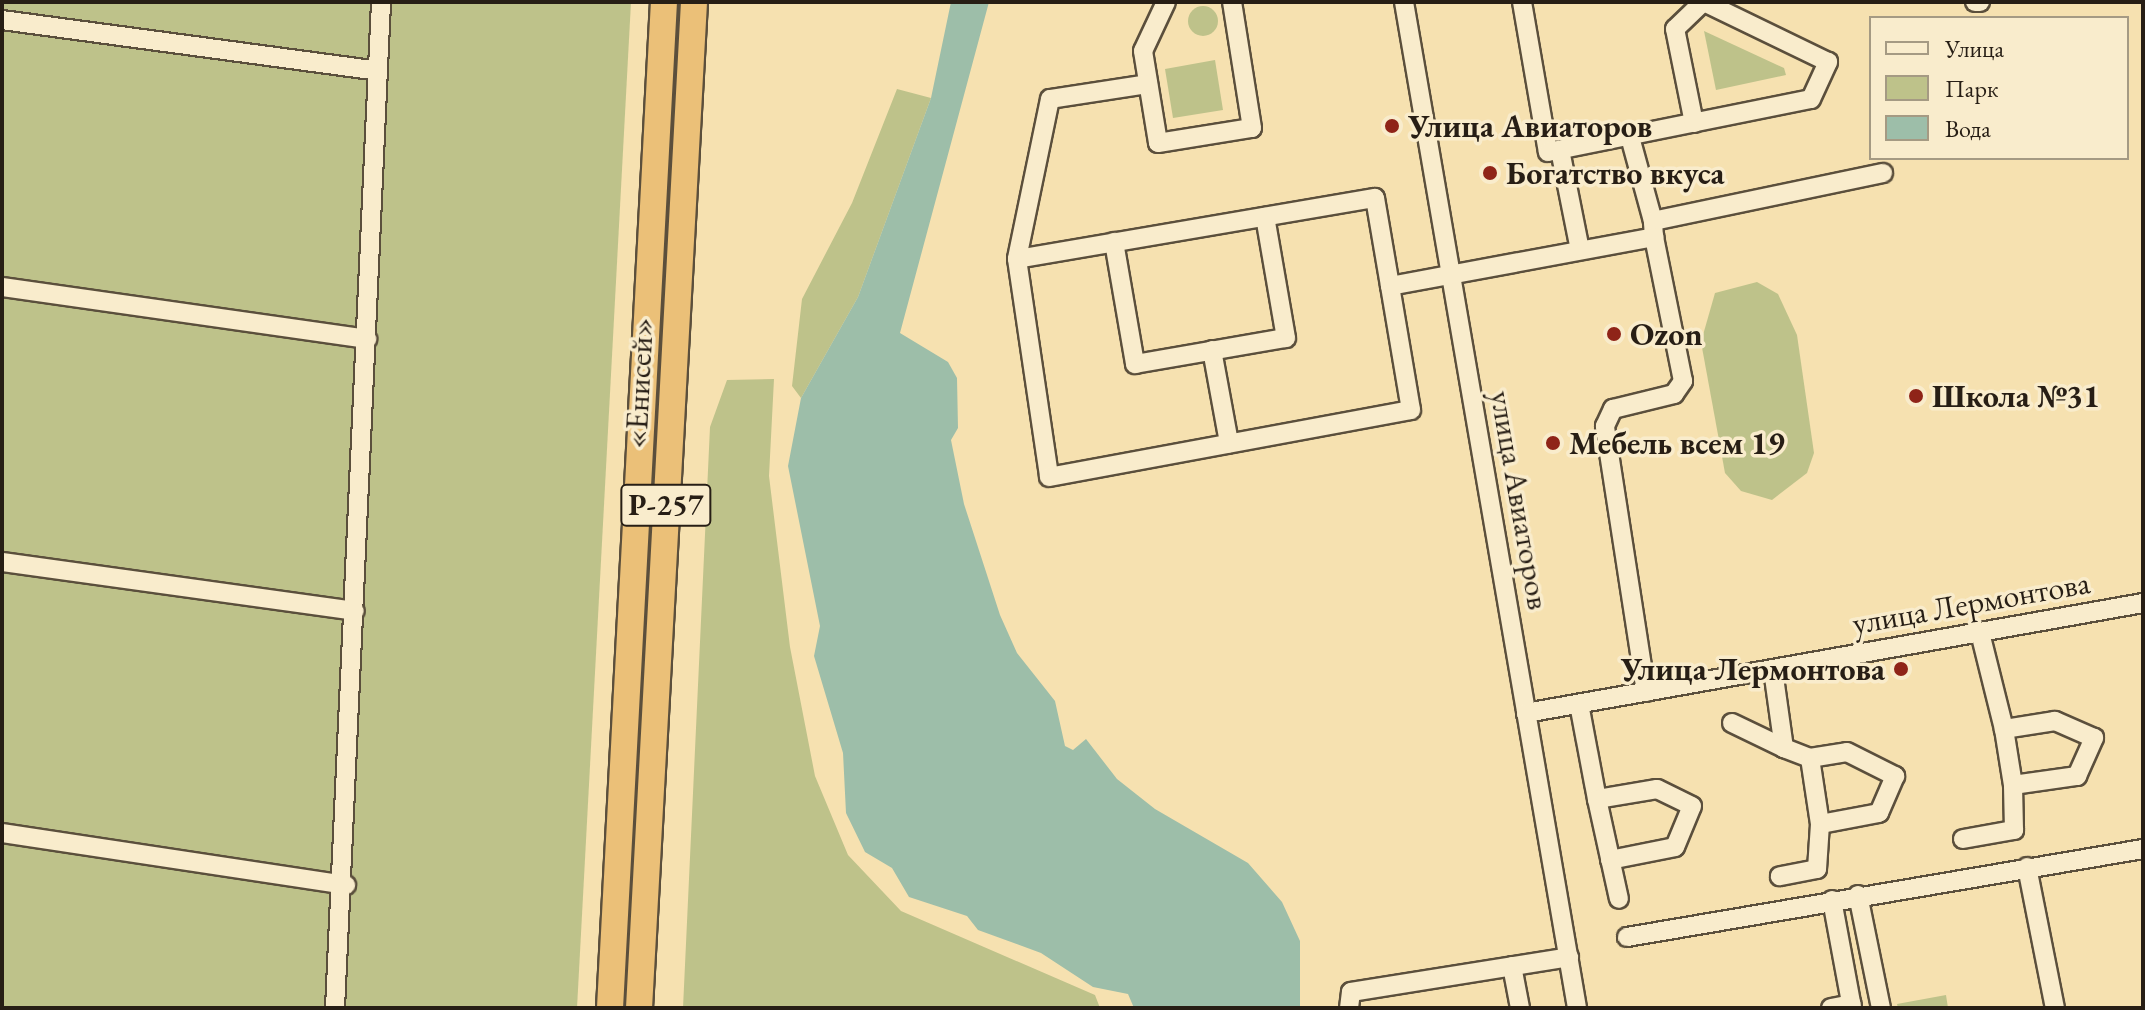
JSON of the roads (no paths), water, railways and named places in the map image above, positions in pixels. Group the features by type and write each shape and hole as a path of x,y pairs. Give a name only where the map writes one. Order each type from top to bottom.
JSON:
{"highway":[{"name":"«Енисей»","path":"610,1008 664,2"},
{"name":"«Енисей»","path":"639,1008 694,2"}],"street":[{"path":"335,1008 346,885 381,2"},
{"path":"1166,2 1143,51 1158,143 1252,128 1232,2"},
{"name":"улица Авиаторов","path":"1404,2 1577,1008"},
{"path":"1522,2 1548,152 1630,137 1811,99 1828,62 1704,2 1675,29 1694,123"},
{"path":"2,20 377,71"},
{"path":"1017,259 1375,198 1411,410 1049,477 1017,259 1050,99 1148,84"},
{"path":"1630,137 1654,229 1683,381 1674,394 1613,409 1605,426 1646,692"},
{"path":"1560,150 1580,250"},
{"path":"1390,286 1580,250 1883,173"},
{"path":"1114,242 1135,364 1286,338 1265,217"},
{"path":"2,287 367,339"},
{"path":"1212,350 1229,443"},
{"path":"2,562 355,611"},
{"name":"улица Лермонтова","path":"1526,713 2143,603"},
{"path":"1963,839 2014,830 2013,785 2004,729 1980,633"},
{"path":"1773,670 1784,748"},
{"path":"1579,704 1619,899"},
{"path":"2004,729 2055,721 2094,738 2077,776 2013,785"},
{"path":"1732,723 1810,758 1847,752 1895,776 1879,813 1820,824"},
{"path":"1780,876 1817,869 1820,824 1810,758"},
{"path":"1597,799 1657,789 1692,806 1675,847 1610,860"},
{"path":"2,833 346,885"},
{"path":"1627,937 1858,895 2143,849"},
{"path":"2027,867 2055,1008"},
{"path":"1858,895 1881,1008"},
{"path":"1831,1008 1852,1006 1832,900"},
{"path":"1349,1008 1351,992 1569,957"},
{"path":"1512,966 1520,1008"}],"water":[{"path":"951,2 989,2 900,333 948,362 957,378 958,428 951,440 964,504 1000,615 1017,653 1055,701 1065,746 1073,750 1086,739 1117,779 1155,809 1248,863 1282,902 1300,941 1300,1008 1134,1008 1128,994 1093,987 1041,953 978,930 967,916 909,897 892,868 865,852 846,813 843,753 814,656 820,626 788,466 801,398 858,297 931,98"}],"place":[{"name":"Улица Авиаторов","path":"1392,126"},
{"name":"Богатство вкуса","path":"1490,173"},
{"name":"Ozon","path":"1614,334"},
{"name":"Школа №31","path":"1916,396"},
{"name":"Мебель всем 19","path":"1553,443"},
{"name":"Улица Лермонтова","path":"1901,669"}]}
